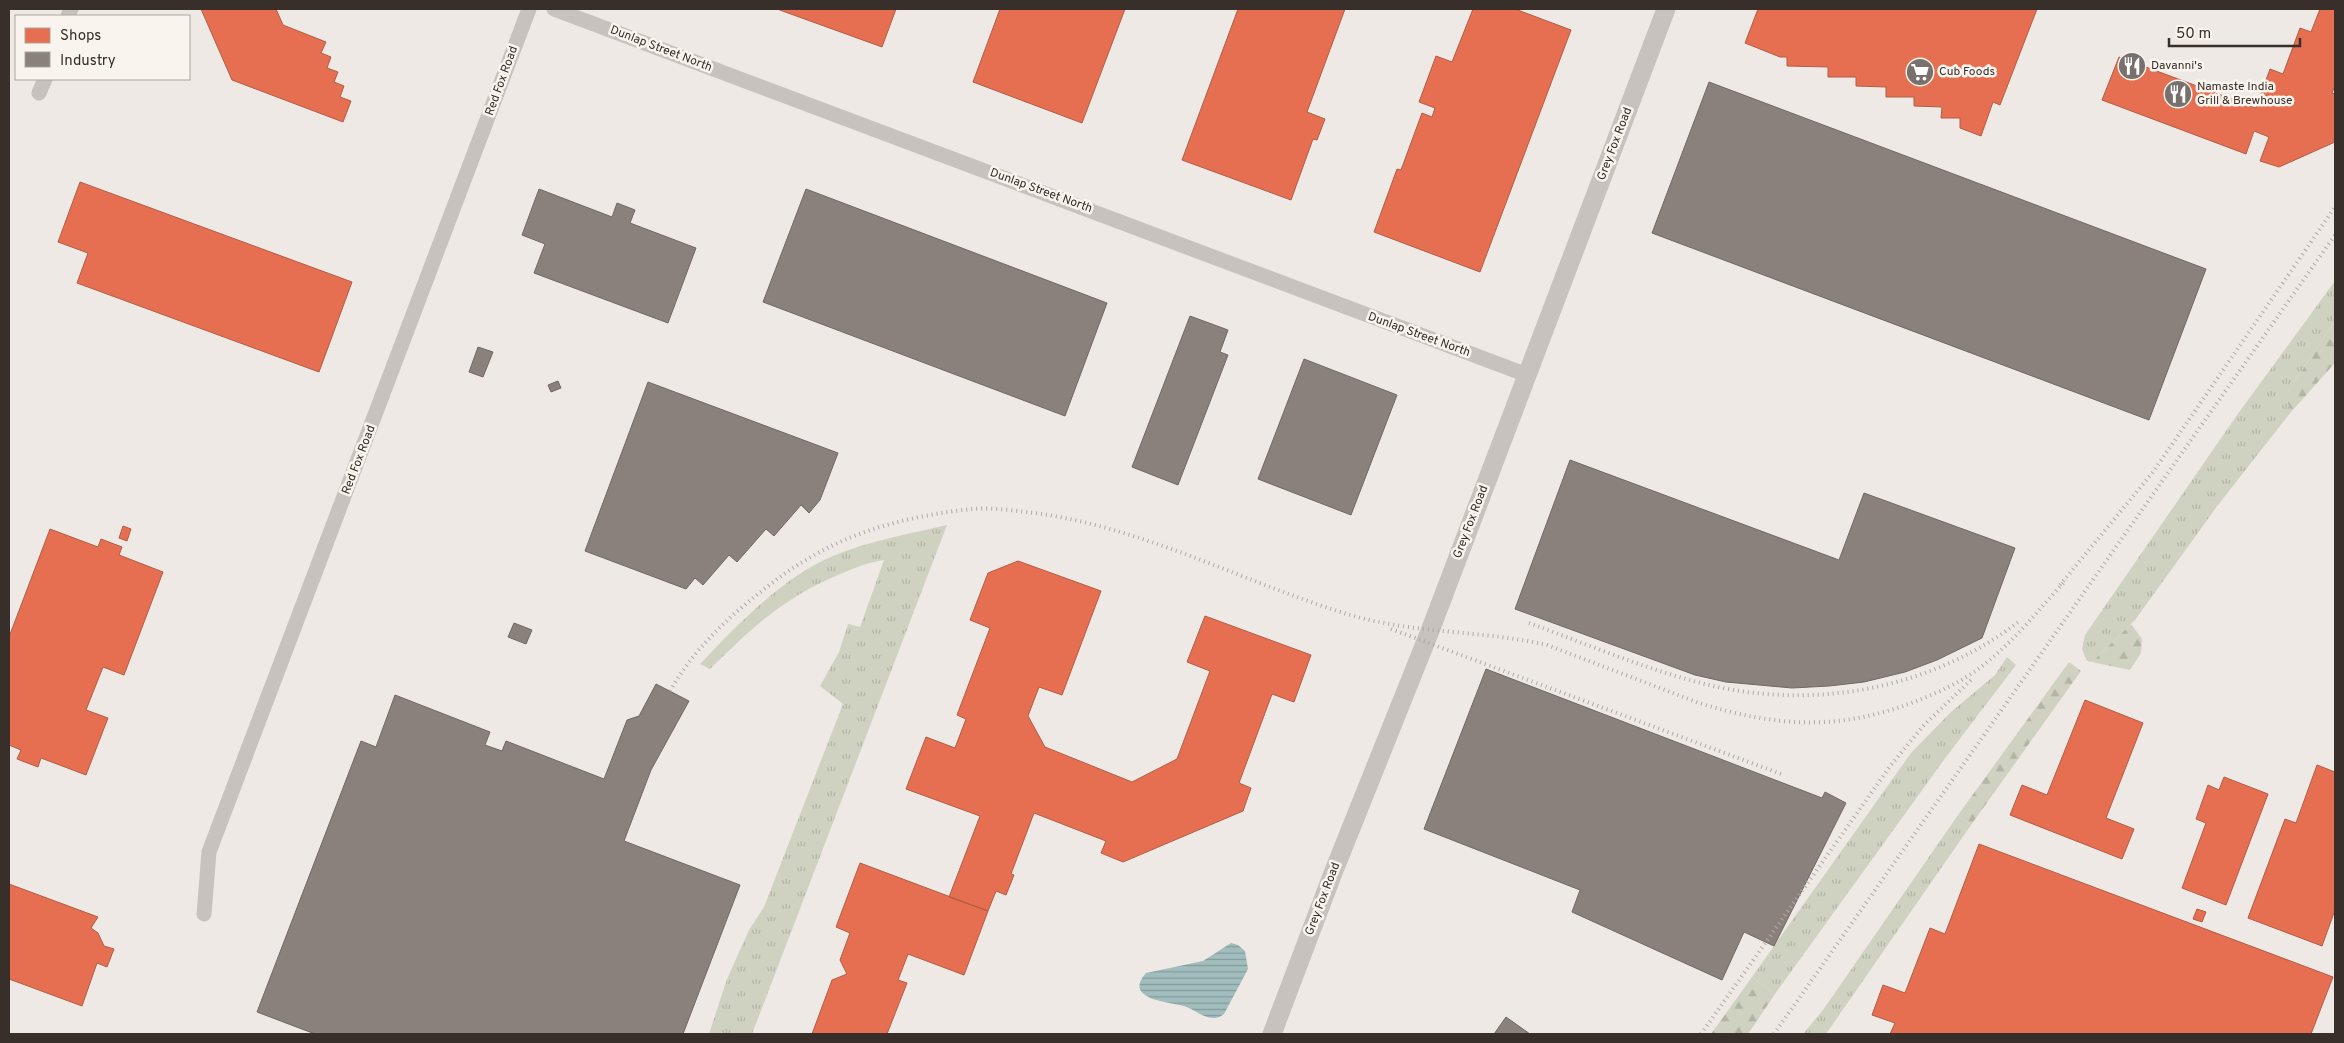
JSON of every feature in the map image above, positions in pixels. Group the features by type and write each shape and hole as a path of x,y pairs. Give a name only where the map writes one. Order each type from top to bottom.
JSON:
{"street":[{"name":"Red Fox Road","path":"204,914 209,852 529,9"},
{"name":"Dunlap Street North","path":"554,9 1527,375"},
{"name":"Grey Fox Road","path":"1272,1034 1333,872 1430,630 1666,9"}],"green space":[{"path":"2335,281 2335,321 2287,393 2287,401 2291,412 2218,505 2135,620 2092,662 2087,661 2082,649 2085,635 2237,415"},
{"path":"2335,321 2335,363 2291,412 2287,401 2287,393"},
{"path":"947,525 752,1034 709,1034 727,979 749,930 764,907 843,704 820,686 839,652 848,624 860,627 884,560 851,570 802,593 755,627 710,669 700,664 762,603 796,576 814,565 861,546"},
{"path":"2131,624 2142,639 2141,653 2130,670 2092,662"},
{"path":"2007,657 2016,665 1946,757 1775,994 1752,977 1911,753 1951,712 1995,675"},
{"path":"2069,662 2081,671 1971,825 1958,815"},
{"path":"1958,815 1971,825 1826,1034 1803,1034 1823,1010"},
{"path":"1752,977 1775,994 1748,1034 1711,1034"}],"water":[{"path":"1231,943 1238,945 1245,951 1248,969 1224,1014 1220,1017 1209,1018 1184,1006 1151,998 1140,989 1140,982 1146,973 1203,961"}],"building: Shops":[{"path":"201,9 276,9 283,25 326,42 321,53 331,57 327,68 338,72 334,82 344,86 340,97 351,101 343,122 232,80"},
{"path":"777,9 896,9 882,47"},
{"path":"1000,9 1125,9 1082,123 973,82"},
{"path":"1238,9 1345,9 1307,112 1325,119 1317,140 1313,139 1291,200 1182,160"},
{"path":"1473,9 1515,9 1571,30 1480,272 1374,232 1397,169 1401,170 1422,113 1432,117 1435,108 1419,102 1436,56 1452,62"},
{"name":"Cub Foods","path":"1758,9 2037,9 2000,105 1993,102 1981,136 1960,128 1960,118 1941,118 1942,107 1914,106 1914,97 1886,97 1886,87 1856,86 1856,77 1828,77 1828,67 1787,66 1787,57 1780,57 1745,43"},
{"path":"2320,9 2335,9 2335,86 2332,93 2335,94 2335,142 2279,167 2260,161 2269,137 2254,131 2246,154 2102,100 2119,57 2256,108 2270,69 2283,74 2300,28 2311,32"},
{"path":"80,182 352,282 319,372 77,283 88,253 58,242"},
{"path":"123,526 131,529 127,541 119,538"},
{"path":"50,529 98,547 101,539 122,547 119,555 163,572 124,675 103,667 86,710 108,718 86,775 41,758 38,767 17,759 21,750 9,745 9,637"},
{"path":"1018,561 1101,591 1062,695 1039,687 1028,716 1045,747 1132,782 1177,759 1210,671 1187,662 1205,616 1311,655 1294,702 1272,694 1239,783 1251,788 1243,811 1123,862 1101,853 1106,841 1034,813 1011,874 1014,875 1006,895 996,891 988,911 949,897 980,816 906,789 926,737 955,748 966,719 957,715 990,628 970,620 988,573"},
{"path":"2085,700 2143,723 2106,818 2134,829 2122,859 2010,815 2022,785 2047,795"},
{"path":"2317,765 2335,772 2335,910 2322,946 2248,918 2285,819 2296,823"},
{"path":"2224,777 2268,794 2226,905 2182,888 2206,823 2196,819 2208,785 2219,790"},
{"path":"1979,844 2333,977 2311,1034 1890,1034 1895,1023 1872,1015 1883,985 1905,993 1930,928 1945,934"},
{"path":"860,863 988,911 964,975 908,954 898,980 907,983 887,1034 812,1034 832,980 847,974 840,960 850,933 836,927"},
{"path":"9,884 98,917 91,928 98,933 104,946 114,949 107,967 97,963 82,1006 9,979"},
{"path":"2197,909 2206,912 2202,922 2193,919"}],"building: Industry":[{"path":"1709,82 2206,269 2149,420 1652,233"},
{"path":"539,189 612,217 617,203 635,210 630,223 696,248 668,323 534,273 545,244 522,235"},
{"path":"806,189 1107,303 1065,416 763,302"},
{"path":"1190,316 1228,330 1220,352 1228,355 1178,485 1132,467"},
{"path":"478,347 493,352 483,377 469,372"},
{"path":"1304,359 1397,395 1351,515 1258,479"},
{"path":"558,381 561,388 551,392 548,385"},
{"path":"648,382 838,453 820,500 809,513 801,505 774,536 766,529 737,562 729,555 703,585 695,578 686,589 585,551"},
{"path":"1570,460 1839,560 1864,493 2015,548 1982,638 1937,660 1905,672 1864,682 1829,686 1792,688 1726,682 1695,675 1515,609"},
{"path":"514,623 532,630 526,644 508,637"},
{"path":"1486,669 1822,798 1825,792 1846,803 1774,946 1744,932 1722,980 1572,912 1580,890 1424,829"},
{"path":"656,684 689,701 651,770 624,841 740,885 683,1034 315,1034 257,1012 361,741 376,747 395,695 490,732 485,745 502,751 506,741 604,779 627,720 639,716"},
{"path":"1506,1017 1530,1034 1494,1034"}],"railway":[{"path":"2060,585 2153,472 2335,207"},
{"path":"1774,1034 2335,235"},
{"path":"670,691 680,674 717,630 760,592 791,569 838,543 871,530 906,520 973,509 1035,513 1076,520 1155,543 1347,614 1422,629 1522,640 1547,645 1699,703 1755,717 1781,721 1807,722 1859,718 1914,702 1949,687 1993,658 2066,580"},
{"path":"1529,623 1633,662 1697,682 1739,691 1782,695 1824,694 1866,689 1908,679 1948,664 1986,644 2021,620"},
{"path":"1391,629 1781,774"},
{"path":"1701,1034 1891,765 1924,725 1972,679"}],"place":[{"name":"Davanni's","path":"2132,66"},
{"name":"Cub Foods","path":"1920,72"},
{"name":"Namaste India Grill & Brewhouse","path":"2178,94"}]}
